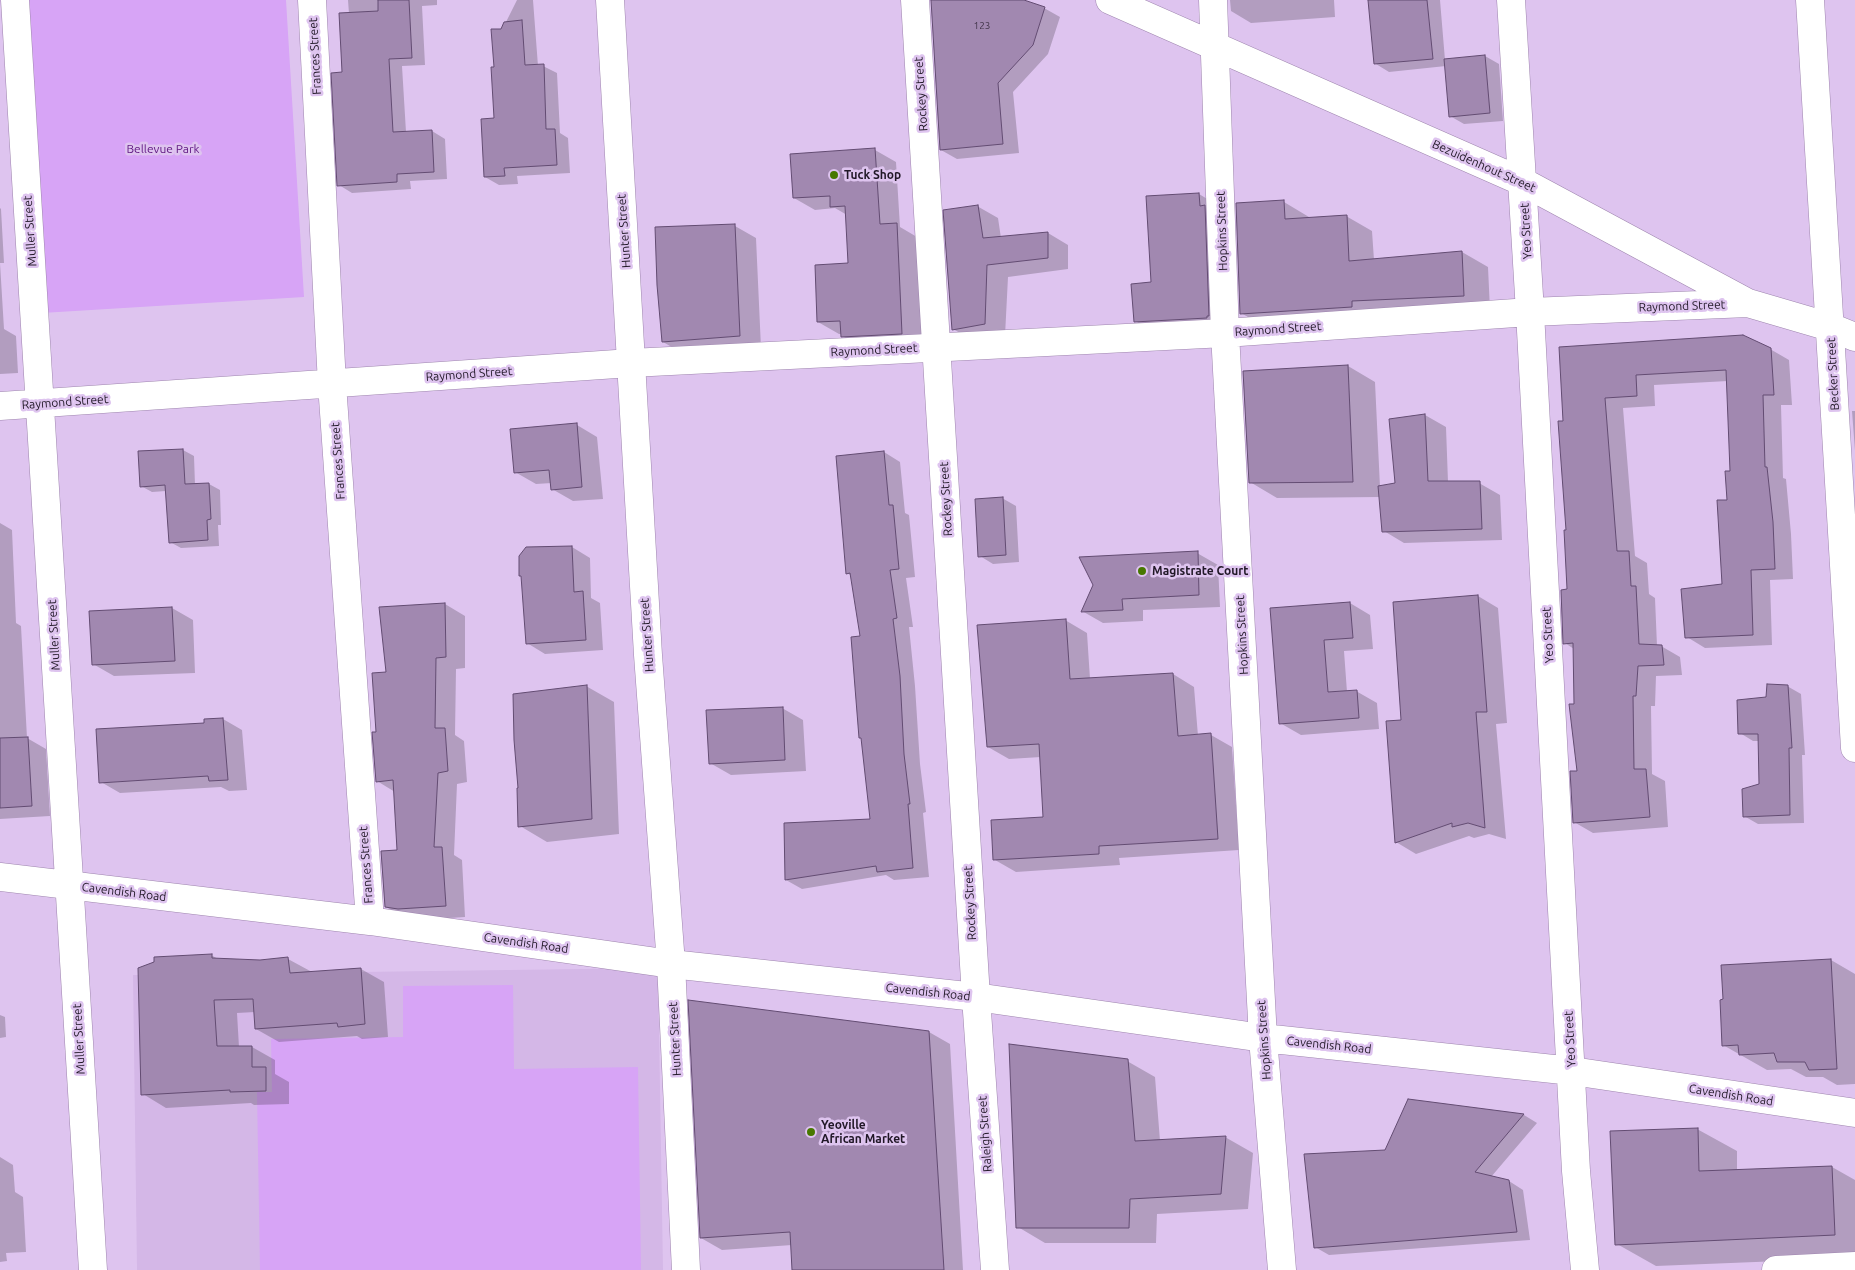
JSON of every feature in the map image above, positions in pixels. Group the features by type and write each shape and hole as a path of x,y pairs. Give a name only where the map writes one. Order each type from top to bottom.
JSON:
{"street":[{"name":"Muller Street","path":"15,0 93,1270"},
{"name":"Frances Street","path":"312,0 332,384 370,921"},
{"name":"Hunter Street","path":"610,0 648,655 671,964 686,1270"},
{"name":"Rockey Street","path":"915,0 976,997"},
{"name":"Bezuidenhout Street","path":"1110,0 1523,182 1748,303 1830,327 1855,337"},
{"name":"Hopkins Street","path":"1213,0 1225,333 1264,1038 1282,1270"},
{"name":"Yeo Street","path":"1511,0 1523,182 1576,1172 1584,1270"},
{"name":"Becker Street","path":"1810,0 1855,748"},
{"name":"Raymond Street","path":"0,406 631,363 937,346 1225,333 1530,312 1748,303"},
{"name":"Cavendish Road","path":"0,877 370,921 671,964 976,997 1264,1038 1572,1071 1855,1113"},
{"name":"Raleigh Street","path":"976,997 995,1270"},
{"path":"1776,1270 1855,1266"}],"shaded area":[{"path":"658,968 663,1270 137,1270 133,975"}],"green space":[{"name":"Bellevue Park","path":"23,0 286,0 304,297 42,313"},
{"path":"513,985 514,1069 638,1067 641,1270 260,1270 257,1092 272,1092 271,1039 403,1037 403,986"}],"building":[{"path":"378,0 409,0 412,58 389,59 393,132 432,130 434,172 397,174 397,182 337,186 331,73 342,72 339,13 378,11"},
{"path":"931,0 1024,0 1045,7 1033,45 998,83 1003,144 940,150"},
{"path":"1368,0 1427,0 1433,59 1374,64"},
{"path":"522,20 525,65 544,64 546,129 555,129 557,165 504,168 505,176 484,177 481,119 494,118 491,67 494,67 491,29 501,29 504,22"},
{"path":"1485,55 1490,113 1449,117 1444,59"},
{"path":"875,148 880,224 897,223 902,334 841,337 840,321 817,322 815,265 848,263 845,206 830,207 830,196 793,198 790,154"},
{"path":"1199,193 1200,206 1205,205 1209,316 1207,318 1134,322 1131,284 1151,282 1146,196"},
{"path":"1284,200 1285,219 1347,215 1349,261 1462,251 1464,296 1352,301 1352,307 1240,314 1236,203"},
{"path":"978,205 983,238 1048,232 1048,258 987,265 985,324 952,330 943,210"},
{"path":"735,224 740,336 662,342 657,285 655,227"},
{"path":"1743,335 1771,348 1774,395 1763,395 1765,467 1767,467 1773,522 1775,569 1751,570 1753,635 1685,638 1681,589 1722,584 1717,500 1727,500 1725,471 1730,471 1726,370 1636,375 1637,396 1605,398 1617,551 1629,551 1631,586 1636,586 1639,644 1662,645 1664,665 1638,666 1636,696 1633,696 1634,769 1646,769 1650,817 1573,823 1570,771 1577,771 1569,704 1574,704 1573,643 1563,644 1561,590 1567,589 1564,530 1566,530 1558,421 1563,421 1559,347"},
{"path":"1348,365 1353,482 1249,483 1243,371"},
{"path":"1425,414 1428,481 1480,481 1482,529 1382,532 1378,486 1395,483 1389,419"},
{"path":"577,423 582,487 551,490 549,470 514,473 510,429"},
{"path":"183,449 185,484 209,483 211,519 207,520 208,540 169,543 165,485 140,487 138,451"},
{"path":"884,451 889,505 893,505 899,569 890,570 897,618 893,619 900,676 913,868 877,872 876,866 785,880 784,823 870,819 861,738 859,738 851,637 860,636 850,573 846,574 836,456"},
{"path":"1003,497 1006,555 978,557 975,499"},
{"path":"572,546 574,592 583,591 586,640 526,644 521,576 519,576 519,556 526,547"},
{"name":"Magistrate Court","path":"1198,551 1199,595 1122,599 1123,610 1081,612 1093,585 1079,557"},
{"path":"1478,595 1487,712 1476,712 1485,828 1468,823 1452,827 1452,823 1395,843 1386,721 1401,720 1393,602"},
{"path":"1350,602 1353,638 1324,640 1328,692 1357,690 1359,718 1279,724 1270,608"},
{"path":"445,603 446,657 436,658 435,728 445,728 448,771 438,773 434,847 442,847 446,906 398,909 385,907 381,851 397,850 393,780 376,782 372,732 376,732 372,673 386,672 379,607"},
{"path":"172,607 175,661 92,665 89,611"},
{"path":"1066,619 1070,679 1173,673 1178,736 1211,733 1218,839 1099,846 1099,854 993,860 991,820 1043,817 1039,744 987,747 977,625"},
{"path":"1767,684 1788,685 1792,748 1789,748 1790,815 1743,817 1742,789 1759,784 1758,734 1738,734 1737,700 1766,697"},
{"path":"587,685 592,819 518,827 513,694"},
{"path":"783,707 785,760 709,764 706,710"},
{"path":"223,718 228,780 209,781 208,776 99,783 96,729 204,723 204,719"},
{"path":"28,737 32,806 0,808 0,738"},
{"path":"212,954 212,958 260,960 288,957 290,973 361,968 365,1024 338,1027 337,1023 255,1029 253,999 214,1000 217,1046 252,1046 252,1067 266,1067 266,1091 230,1092 230,1090 141,1095 138,968 154,962 154,957"},
{"path":"1831,959 1837,1069 1809,1070 1805,1062 1777,1062 1774,1053 1739,1055 1738,1045 1722,1046 1720,1000 1723,999 1721,965"},
{"name":"Yeoville African Market","path":"688,1000 929,1031 944,1270 792,1270 790,1232 700,1238"},
{"path":"1009,1044 1128,1059 1135,1141 1226,1136 1221,1194 1130,1199 1129,1228 1016,1228"},
{"path":"1408,1099 1524,1114 1475,1172 1509,1180 1517,1232 1314,1248 1304,1154 1385,1150"},
{"path":"1698,1128 1699,1171 1832,1166 1835,1235 1615,1245 1610,1131"}],"place":[{"name":"Tuck Shop","path":"834,175"},
{"name":"Magistrate Court","path":"1142,571"},
{"name":"Yeoville African Market","path":"811,1132"}]}
